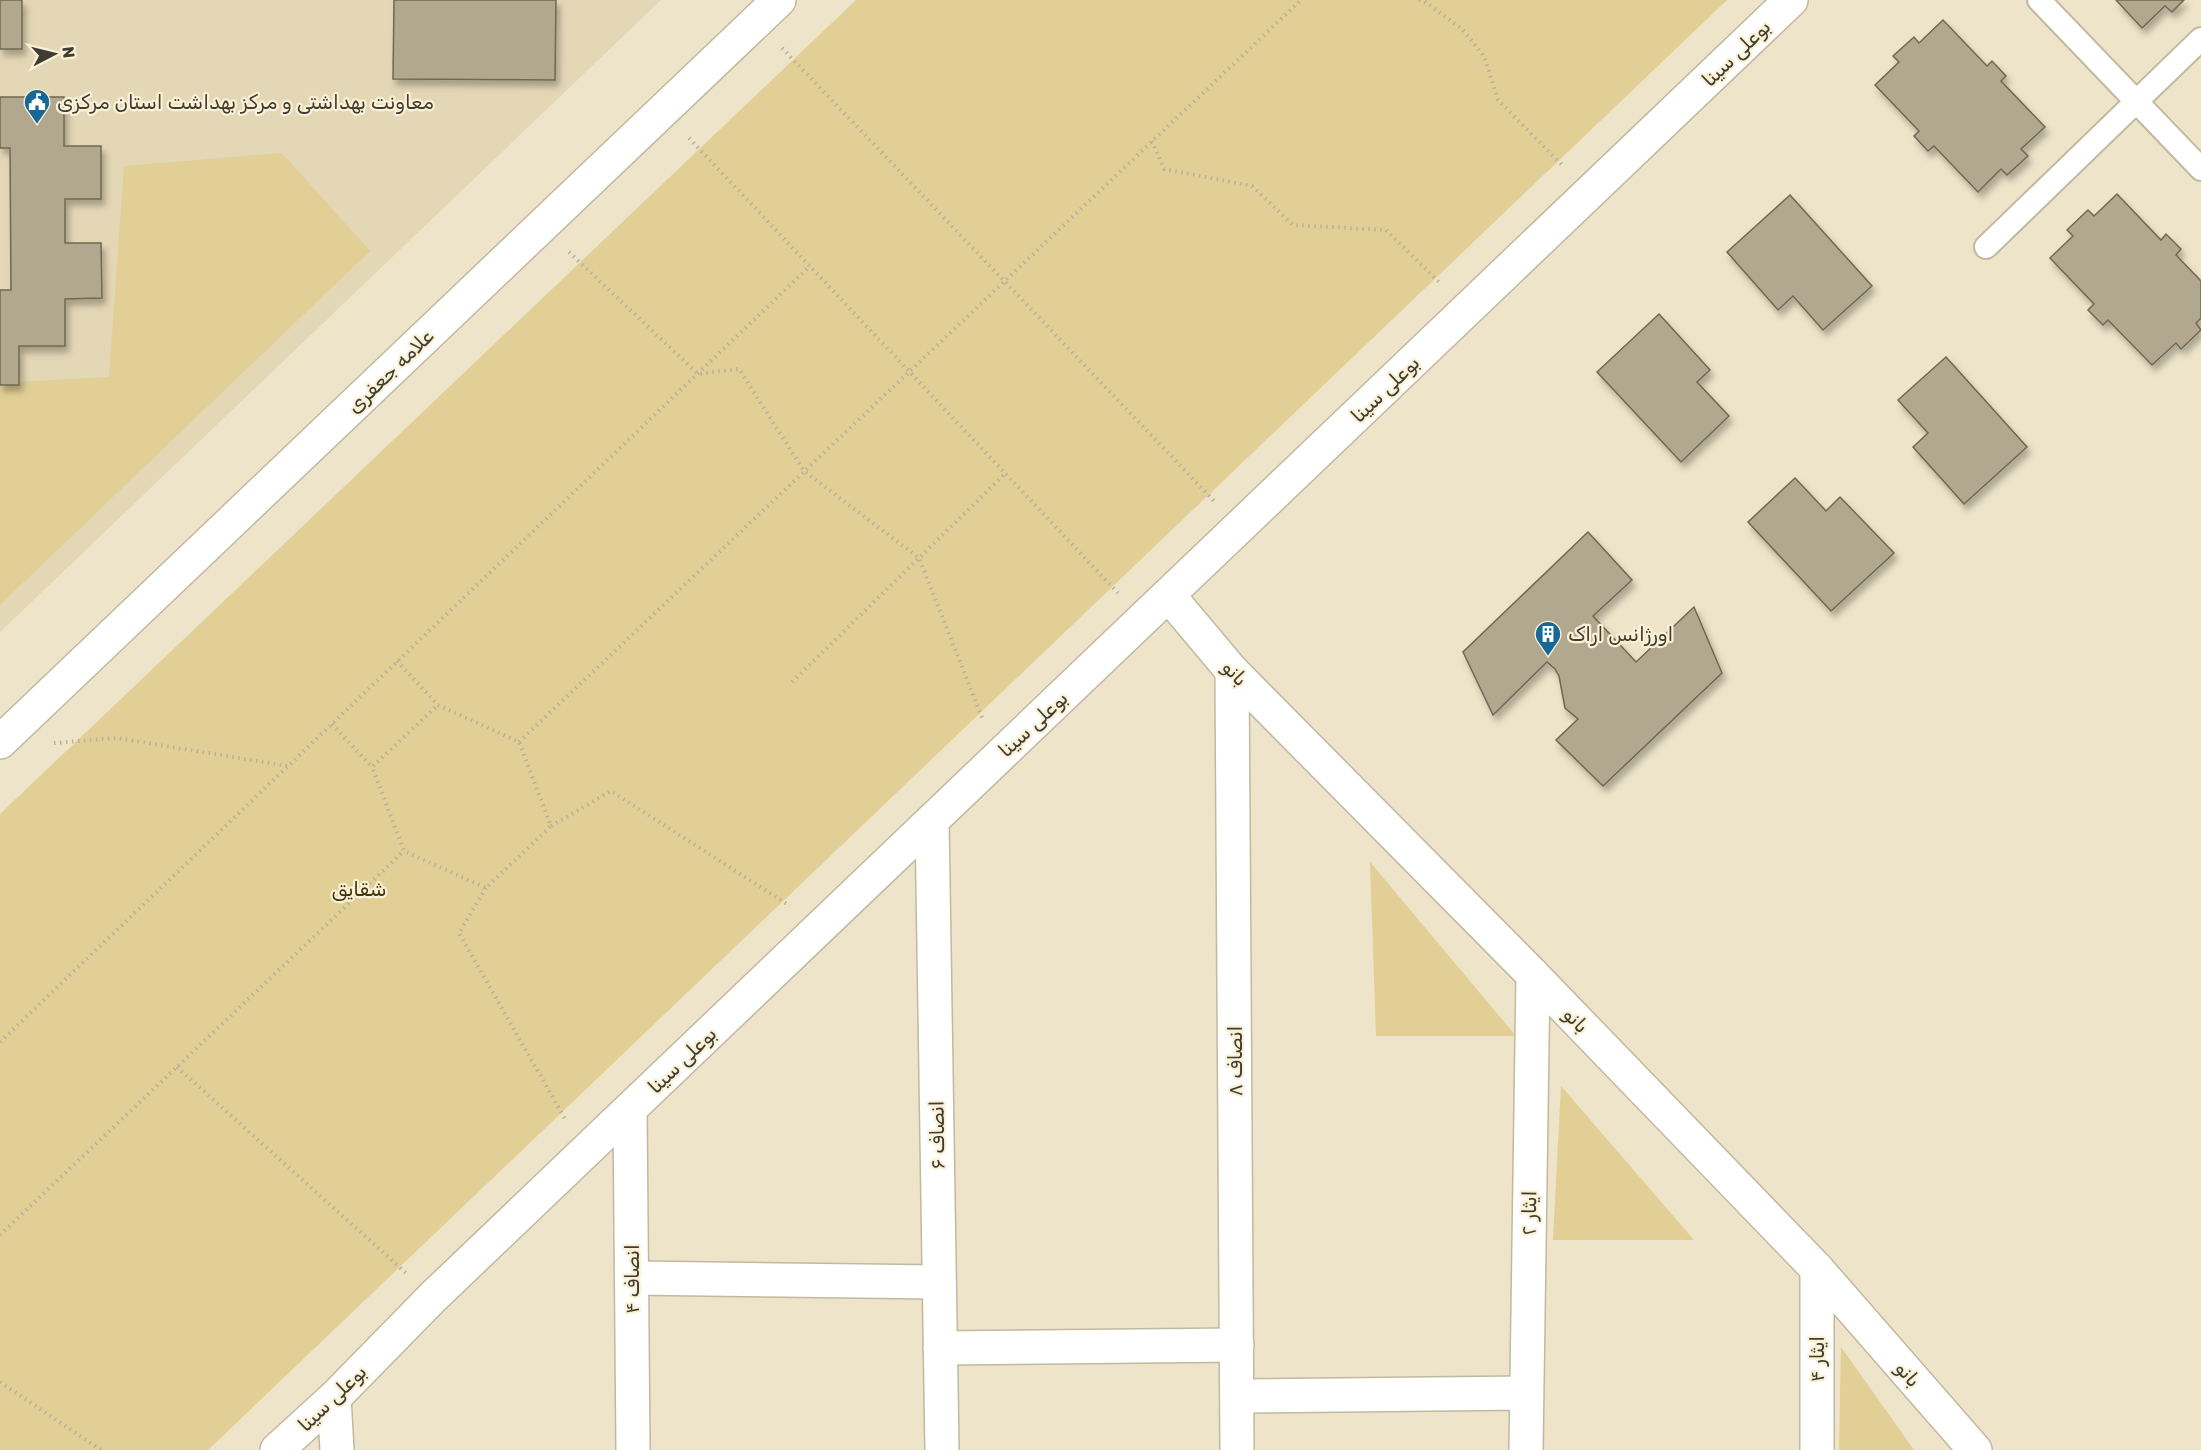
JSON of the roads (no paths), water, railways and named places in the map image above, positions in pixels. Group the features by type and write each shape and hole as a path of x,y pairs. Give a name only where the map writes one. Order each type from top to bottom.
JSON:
{"street":[{"name":"بوعلی سینا","path":"277,1450 334,1398 433,1297 584,1152 1791,0"},
{"name":"علامه جعفری","path":"0,742 768,11"},
{"name":"بانو","path":"1169,596 1232,671 1533,975 1817,1269 1975,1450"},
{"name":"انصاف ۸","path":"1232,671 1237,1450"},
{"name":"انصاف ۶","path":"932,821 942,1450"},
{"name":"ایثار ۲","path":"1526,1450 1533,975"},
{"name":"انصاف ۴","path":"630,1109 633,1450"},
{"name":"ایثار ۴","path":"1817,1269 1817,1450"},
{"path":"632,1278 939,1282"},
{"path":"940,1348 1237,1345"},
{"path":"1237,1396 1526,1393"},
{"path":"334,1398 337,1450"}],"lane":[{"path":"2038,0 2201,169"},
{"path":"1986,247 2201,39"}],"place":[{"name":"معاونت بهداشتی و مرکز بهداشت استان مرکزی","path":"37,125"},
{"name":"اورژانس اراک","path":"1548,657"}],"park label":[{"name":"شقایق","path":"359,889"}]}
